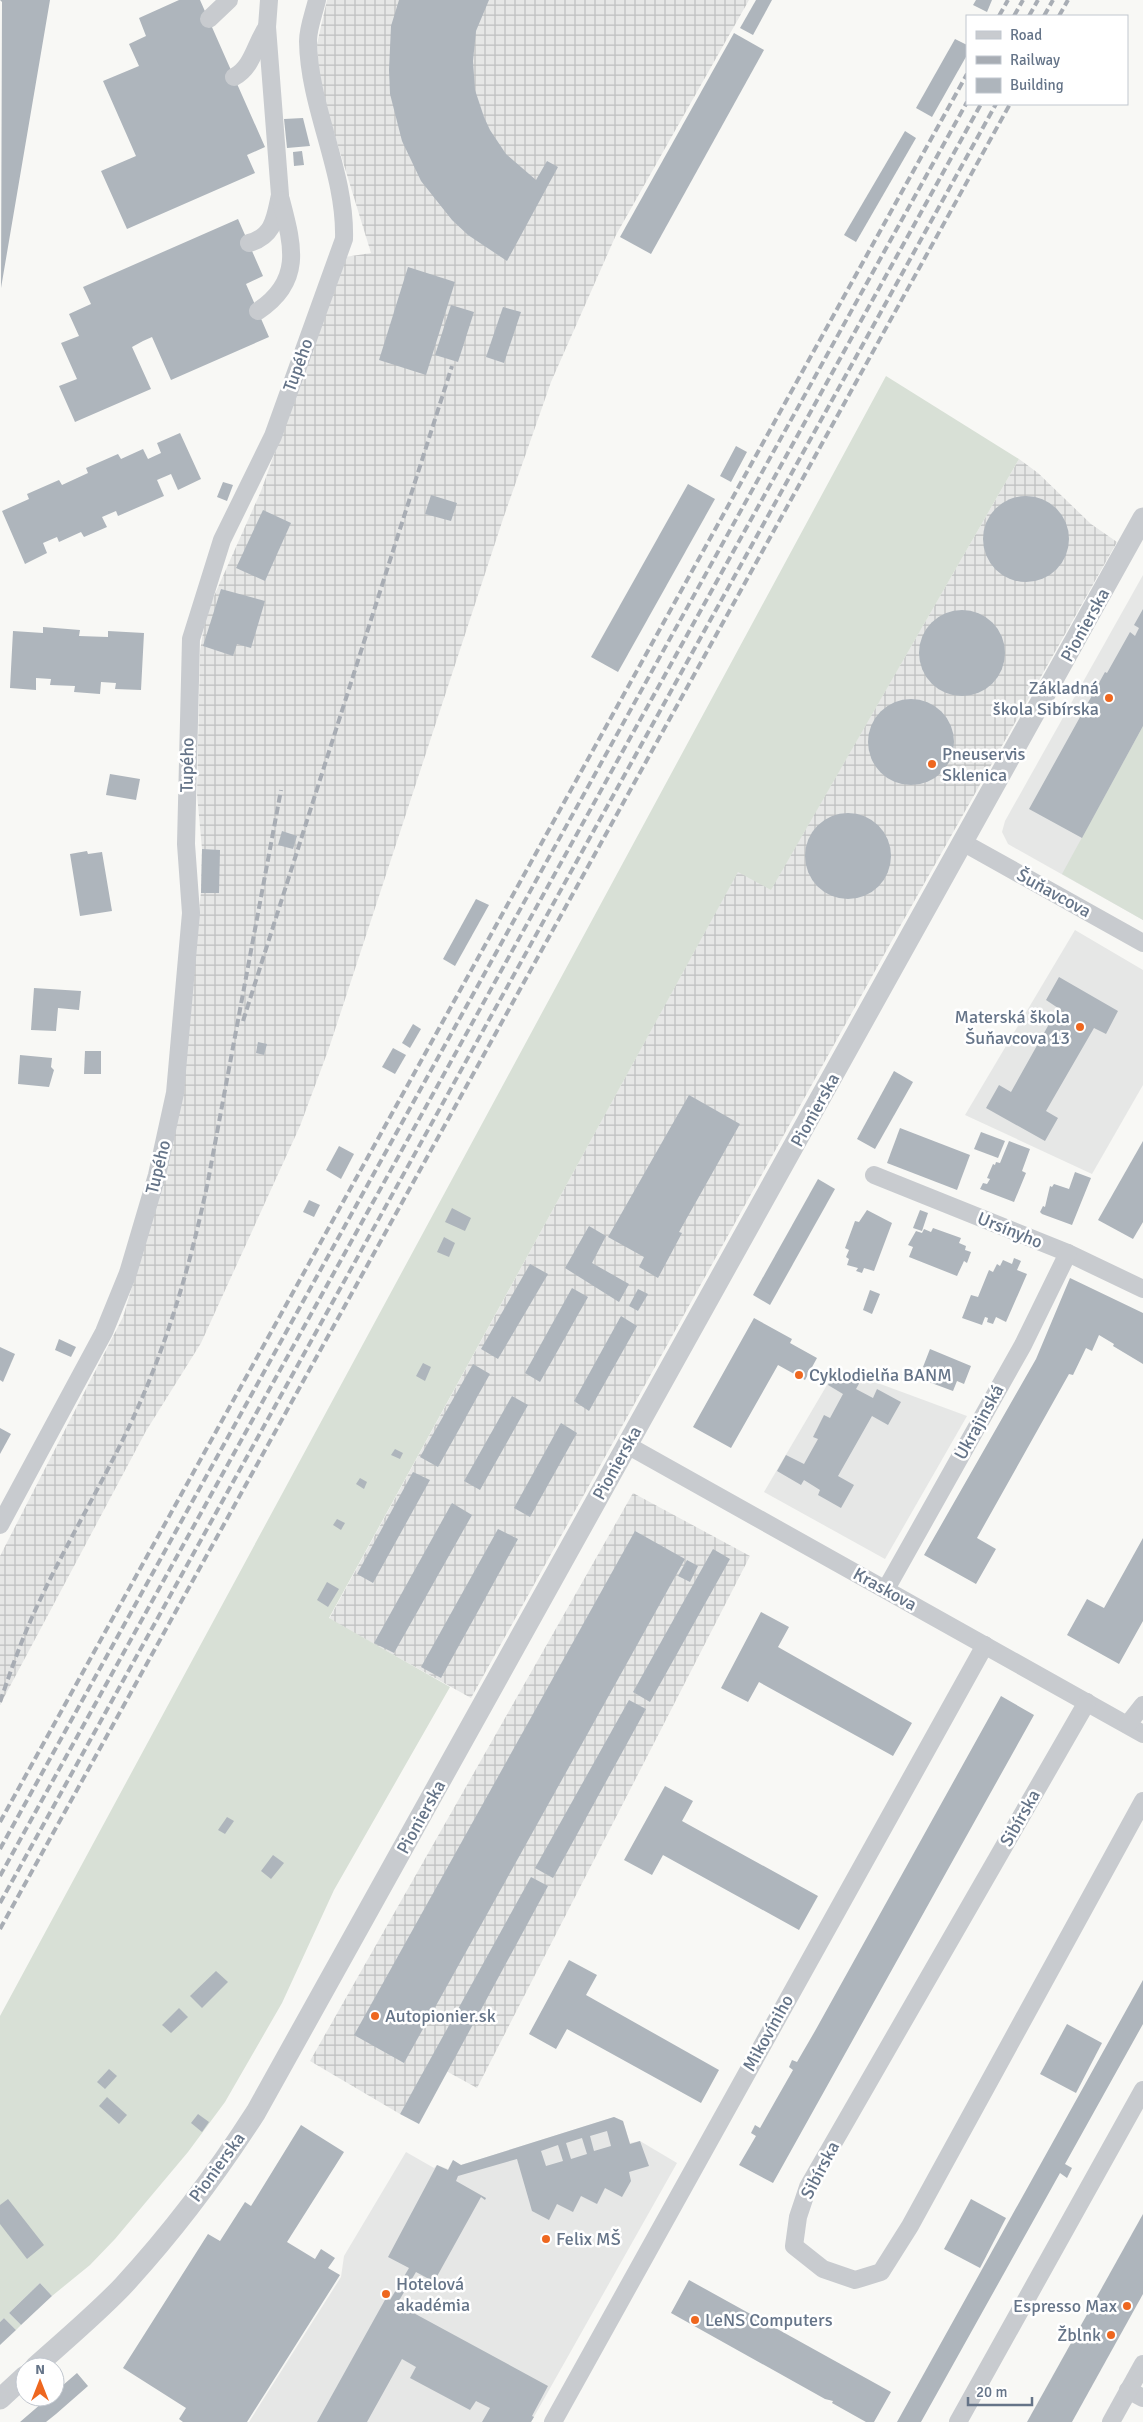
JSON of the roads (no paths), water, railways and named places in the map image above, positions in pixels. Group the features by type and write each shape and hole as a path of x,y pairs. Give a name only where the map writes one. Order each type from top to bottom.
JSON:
{"street":[{"path":"209,19 229,0"},
{"path":"258,312 284,288 292,262 288,228 280,195 267,27 269,0"},
{"name":"Tupého","path":"0,1525 104,1332 124,1281 157,1175 175,1093 191,913 186,844 192,639 222,540 273,436 344,239 342,205 313,82 308,40 317,0"},
{"path":"234,77 248,66 260,37 267,27"},
{"path":"249,244 260,240 270,230 276,215 280,195"},
{"name":"Pionierska","path":"46,2357 100,2308 139,2268 210,2179 256,2112 964,843 1143,518"},
{"name":"Šuňavcova","path":"964,843 1143,943"},
{"name":"Ursínyho","path":"874,1175 1068,1253 1143,1289"},
{"name":"Ukrajinská","path":"886,1589 1022,1346 1068,1253"},
{"name":"Kraskova","path":"627,1446 1136,1729"},
{"name":"Mikovíniho","path":"553,2422 985,1645"},
{"name":"Sibírska","path":"1087,1702 808,2187 798,2216 794,2246 823,2269 855,2280 881,2272 915,2217 1143,1801"},
{"path":"1136,1729 1143,1705"},
{"path":"958,2422 1143,2090"},
{"path":"1111,2422 1136,2394 1143,2364"},
{"path":"0,2399 15,2385"}],"railway":[{"path":"1000,15 1008,0"},
{"path":"1015,15 1023,0"},
{"path":"1030,15 1038,0"},
{"path":"1045,15 1053,0"},
{"path":"1060,15 1068,0"},
{"path":"0,1822 966,76"},
{"path":"0,1849 966,104"},
{"path":"0,1876 980,105"},
{"path":"0,1903 995,105"},
{"path":"0,1929 1009,105"},
{"path":"243,1021 452,366"},
{"path":"0,1702 18,1650 34,1612 116,1454 139,1405 161,1350 180,1294 208,1181 281,790"}],"place":[{"name":"Základná škola Sibírska","path":"1109,698"},
{"name":"Pneuservis Sklenica","path":"932,764"},
{"name":"Materská škola Šuňavcova 13","path":"1080,1027"},
{"name":"Cyklodielňa BANM","path":"799,1375"},
{"name":"Autopionier.sk","path":"375,2016"},
{"name":"Felix MŠ","path":"546,2239"},
{"name":"Hotelová akadémia","path":"386,2294"},
{"name":"Espresso Max","path":"1127,2306"},
{"name":"LeNS Computers","path":"695,2320"},
{"name":"Žblnk","path":"1111,2335"}]}
